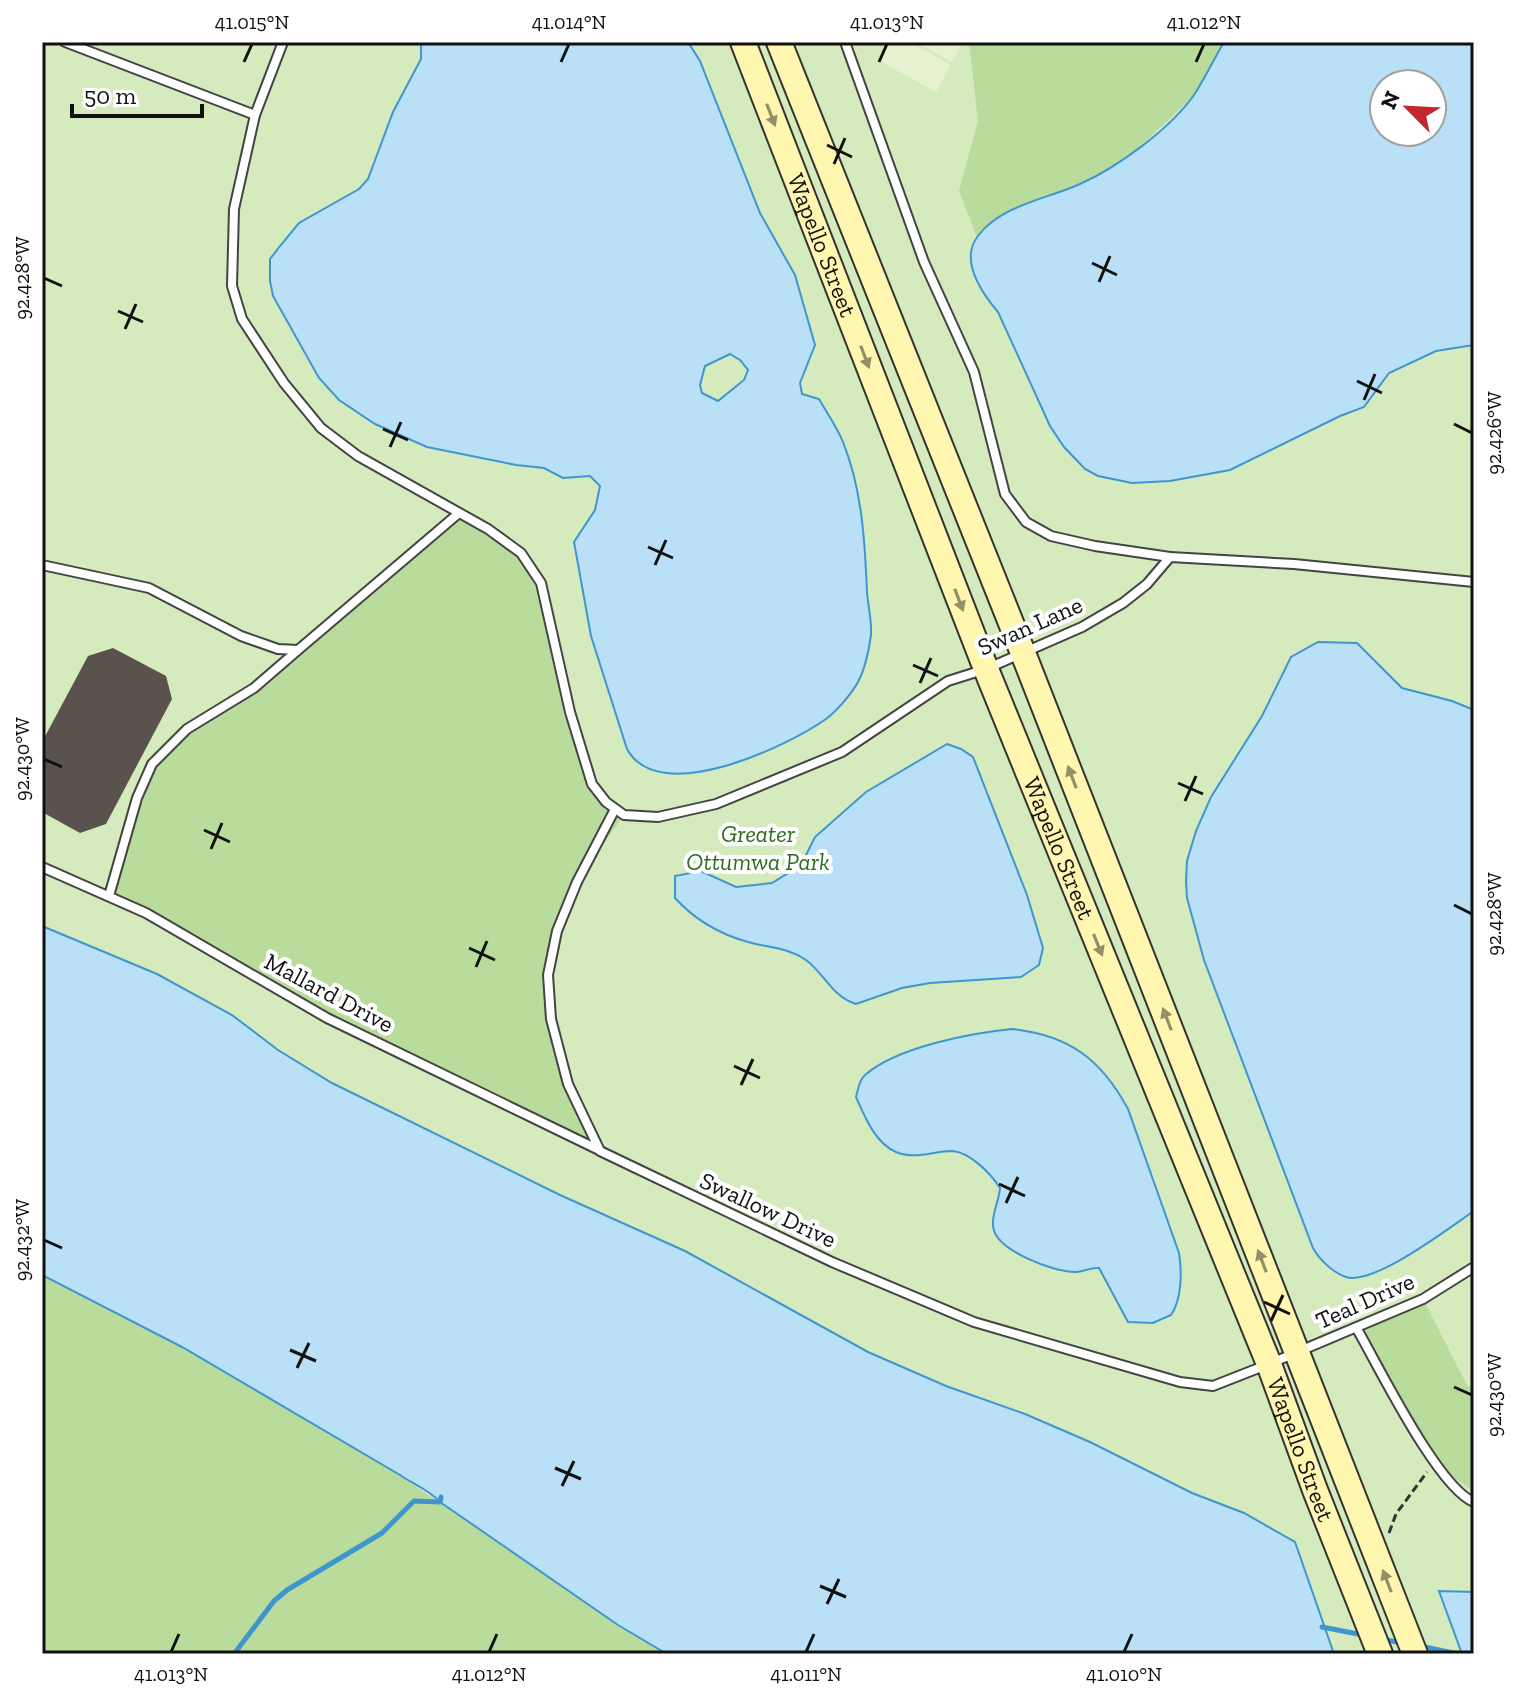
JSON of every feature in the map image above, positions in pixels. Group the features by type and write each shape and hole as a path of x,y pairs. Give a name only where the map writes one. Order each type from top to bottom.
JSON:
{"main road":[{"name":"Wapello Street","path":"743,42 986,669 1269,1364 1380,1654"},
{"name":"Wapello Street","path":"779,42 1023,653 1415,1654"}],"lane":[{"path":"65,42 84,46 255,115"},
{"path":"283,42 255,115 234,209 232,286 242,319 284,383 321,428 358,456 488,529 521,553 541,583 570,712 592,784 615,809 577,882 557,931 548,975 551,1019 568,1084 600,1151"},
{"path":"845,42 924,262 974,372 1005,494 1026,522 1051,536 1170,557 1294,564 1474,582"},
{"path":"109,896 137,798 152,764 187,729 254,688 459,513"},
{"name":"Swan Lane","path":"615,809 624,815 658,817 716,804 842,752 948,681 986,669 1082,627 1123,603 1147,584 1170,557"},
{"path":"42,565 149,588 241,636 278,649 298,650"},
{"name":"Mallard Drive","path":"42,867 146,913 327,1018 600,1151"},
{"name":"Swallow Drive","path":"600,1151 793,1244 974,1322 1180,1382 1213,1386 1269,1364"},
{"name":"Teal Drive","path":"1269,1364 1423,1299 1474,1267"},
{"path":"1357,1329 1433,1462 1465,1499 1474,1502"}],"path":[{"path":"1382,1568 1396,1514 1433,1462"}],"green space":[{"name":"Greater Ottumwa Park","path":"42,42 1474,42 1474,1654 678,1654 400,1475 42,1276"},
{"path":"890,42 910,42 951,65 936,92 880,61"},
{"path":"916,42 963,42 952,62"},
{"path":"969,42 1224,42 1193,97 1129,157 1079,185 997,218 977,237 959,191 978,121"},
{"path":"459,513 521,553 541,583 592,784 624,815 577,882 561,922 548,975 551,1019 568,1084 600,1151 327,1018 109,896 137,798 152,764 187,729 254,688"},
{"path":"42,1275 182,1347 400,1475 618,1625 667,1654 42,1654"},
{"path":"1423,1299 1468,1387 1474,1383 1474,1492 1433,1462 1357,1329"}],"water":[{"path":"421,42 688,42 700,61 760,213 795,275 815,345 800,383 802,394 819,399 835,425 849,460 858,497 871,624 868,653 860,677 848,696 830,716 808,730 755,756 694,773 666,773 643,766 627,749 591,636 574,542 595,510 600,486 590,476 563,478 544,468 427,447 375,424 339,400 319,378 273,296 270,259 299,223 359,189 368,179 393,112 421,59","holes":["730,354 748,370 744,380 718,401 702,393 700,385 705,366"]},
{"path":"1224,42 1474,42 1474,345 1436,351 1389,373 1364,407 1230,470 1170,481 1132,483 1098,476 1085,469 1050,426 998,312 975,276 971,255 973,245 988,225 999,217 1095,177 1142,146 1184,108"},
{"path":"1318,642 1357,643 1402,688 1474,710 1474,1211 1412,1253 1374,1273 1359,1277 1346,1277 1336,1272 1313,1248 1204,960 1187,898 1187,861 1211,797 1262,716 1291,657"},
{"path":"947,744 973,757 1027,895 1043,948 1039,965 1021,977 930,983 902,988 856,1004 834,990 806,960 785,950 737,939 717,930 675,898 675,876 701,871 736,887 772,883 801,865 815,837 866,792"},
{"path":"42,926 157,974 232,1015 278,1050 332,1083 560,1195 685,1251 868,1352 946,1386 1025,1414 1090,1442 1192,1493 1244,1513 1295,1542 1334,1654 667,1654 618,1625 421,1487 182,1347 42,1275"},
{"path":"1012,1029 1050,1037 1081,1052 1118,1091 1128,1109 1179,1253 1180,1285 1171,1315 1153,1323 1128,1322 1099,1268 1065,1271 1040,1264 1013,1251 996,1234 993,1225 1000,1188 979,1165 959,1152 917,1155 896,1152 876,1136 867,1121 856,1097 863,1077 879,1065 935,1043"},
{"path":"1439,1591 1474,1592 1474,1654 1462,1654"}],"building":[{"path":"113,648 166,676 172,699 106,824 80,833 42,812 42,742 88,656"}],"waterway":[{"path":"234,1654 274,1601 287,1590 382,1533 414,1501 440,1502 441,1497"},
{"path":"1322,1627 1363,1635"},
{"path":"1381,1639 1402,1643"},
{"path":"1420,1646 1458,1654"}]}
